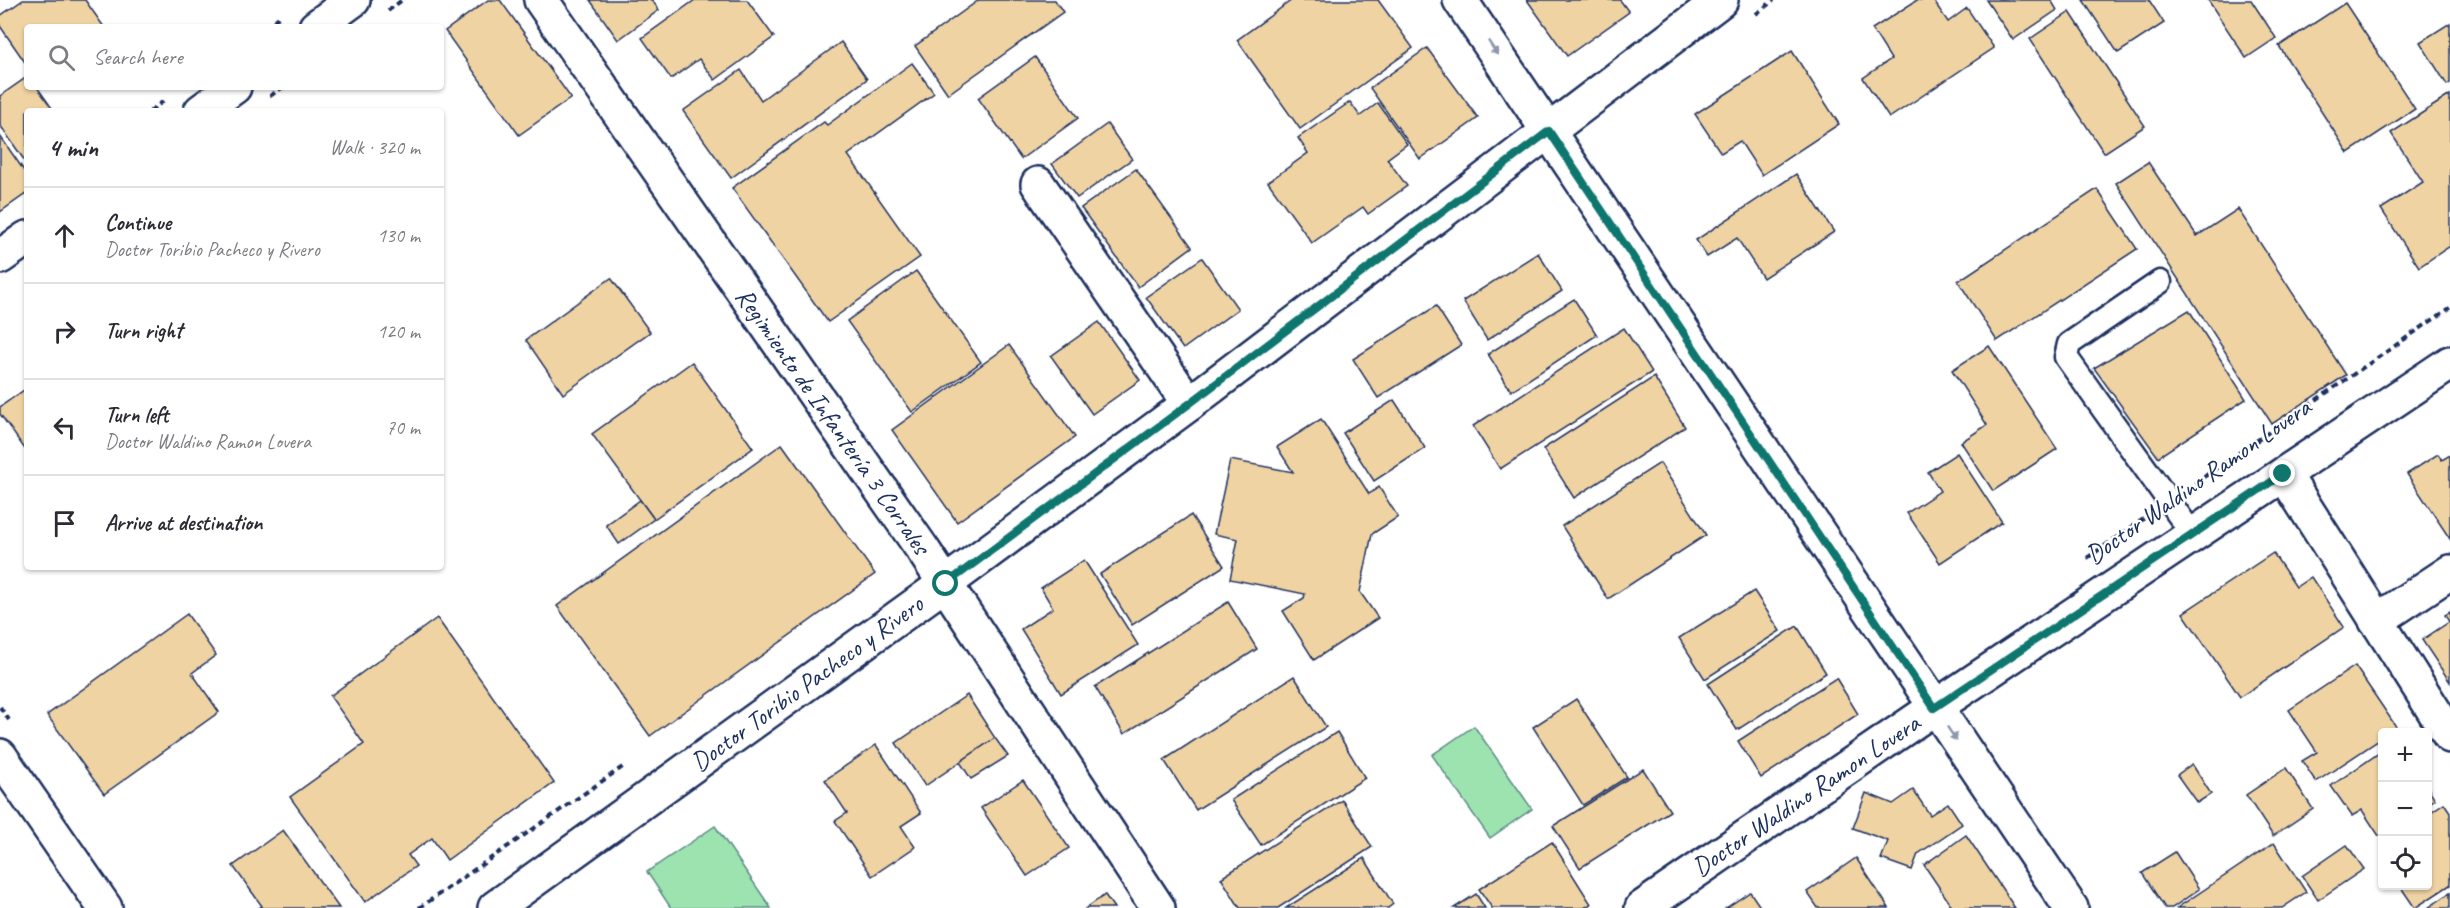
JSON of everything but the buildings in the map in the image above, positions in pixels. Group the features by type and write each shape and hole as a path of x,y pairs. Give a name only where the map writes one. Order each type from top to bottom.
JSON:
{"street":[{"path":"320,24 353,0"},
{"name":"Regimiento de Infantería 3 Corrales","path":"541,0 946,584 1158,908"},
{"path":"1460,0 1934,708 2071,908"},
{"name":"Doctor Toribio Pacheco y Rivero","path":"495,908 946,584 1189,404 1721,0"},
{"path":"205,108 230,90"},
{"path":"1038,184 1189,404"},
{"path":"0,257 24,240"},
{"name":"Doctor Waldino Ramon Lovera","path":"1642,908 1934,708 2450,363"},
{"path":"2283,474 2450,736"},
{"path":"2376,621 2450,572"},
{"path":"0,756 105,908"}],"lane":[{"path":"2160,282 2069,344 2066,357 2193,535"}],"path":[{"name":"Doctor Waldino Ramon Lovera","path":"2082,561 2450,308"}],"green space":[{"path":"1474,726 1532,809 1490,838 1432,755"},
{"path":"715,826 771,908 671,908 647,872"}],"route":[{"path":"946,584 1189,404 1549,131 1934,708 2283,474"}]}
